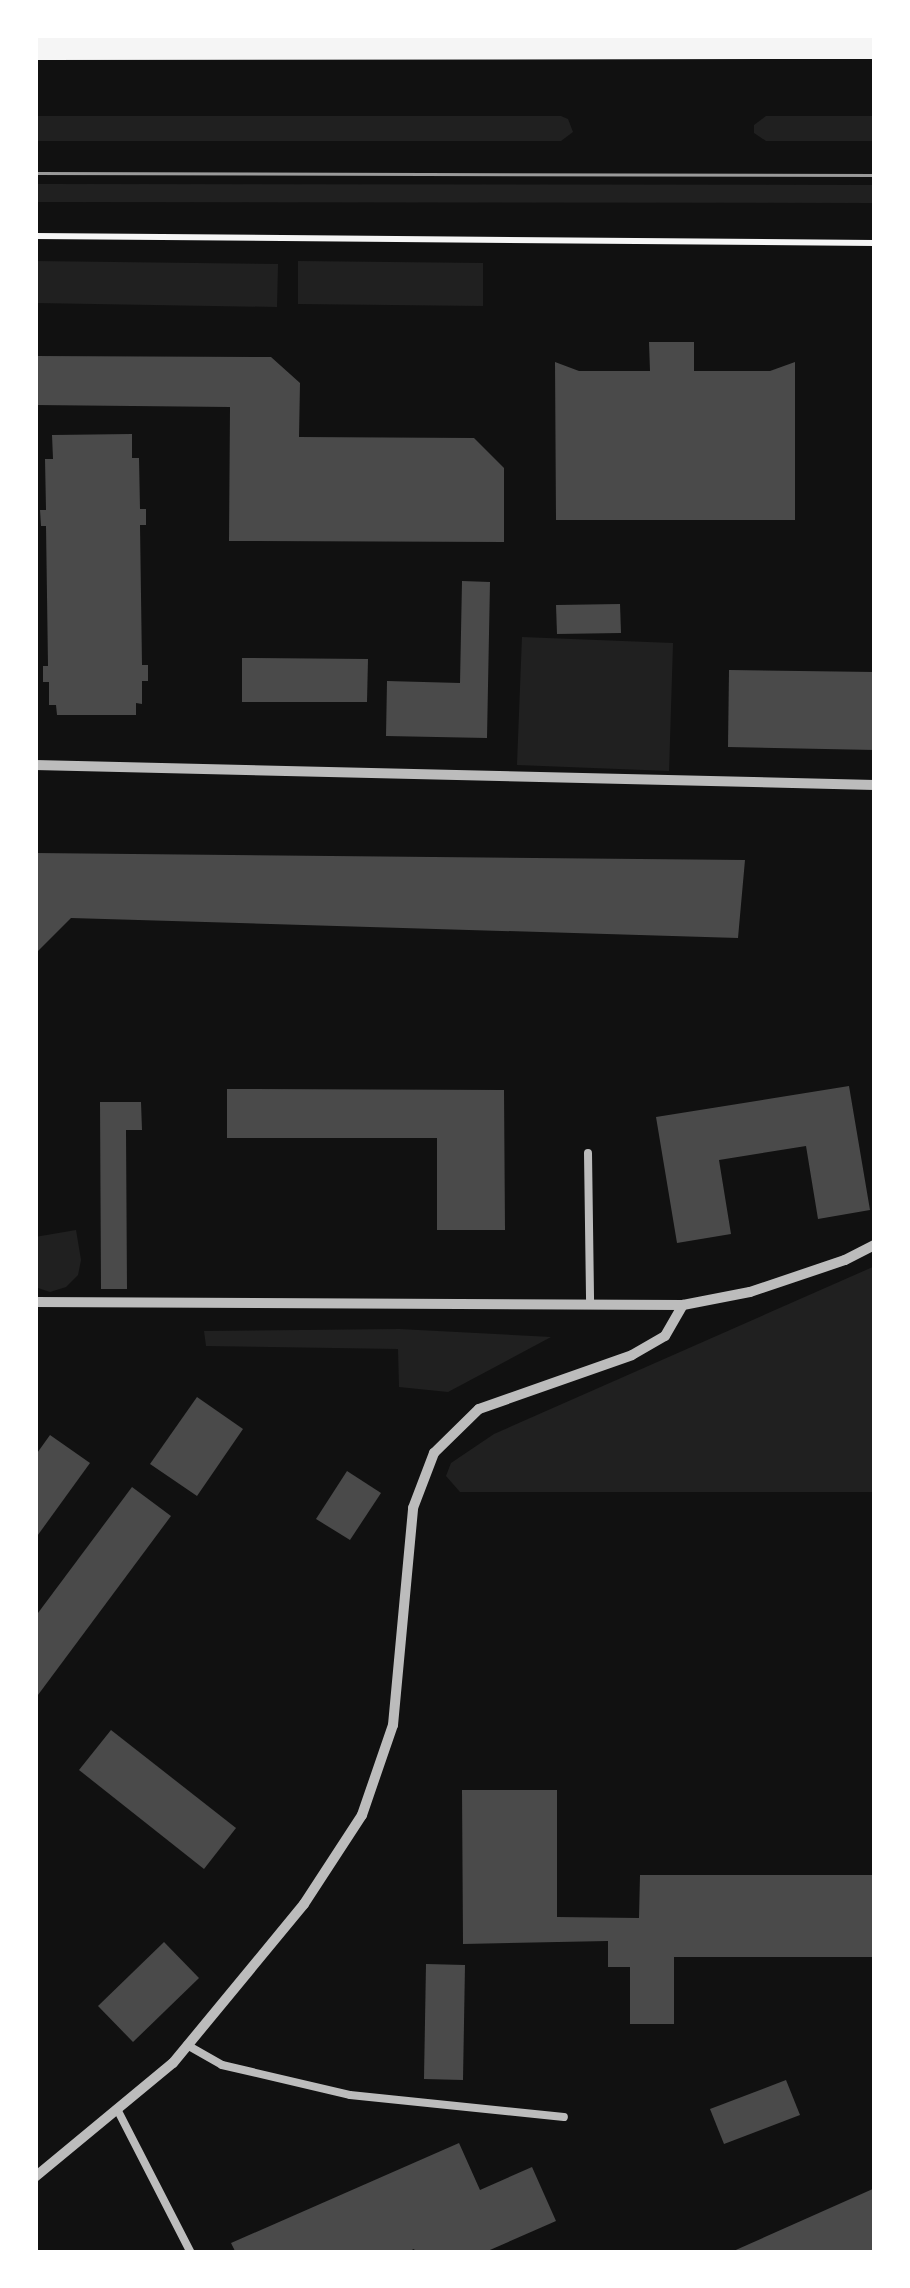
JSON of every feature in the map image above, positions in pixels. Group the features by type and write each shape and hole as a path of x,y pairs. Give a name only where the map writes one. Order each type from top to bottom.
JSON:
{"highway":[{"path":"35,46 875,45"}],"street":[{"path":"35,764 875,785"},
{"path":"35,1302 683,1305 750,1292 875,1245"},
{"path":"35,2176 187,2045 304,1904 362,1815 394,1725 414,1508 434,1453 479,1409 632,1355 665,1336 683,1305"}],"lane":[{"path":"588,1153 590,1305"},
{"path":"187,2045 222,2064 350,2095 564,2118"},
{"path":"117,2109 191,2253"}],"path":[{"path":"35,236 875,243"}],"shaded area":[{"path":"35,116 561,116 568,119 573,132 561,141 35,141"},
{"path":"766,116 875,116 875,141 766,141 754,133 754,125"},
{"path":"35,184 875,185 875,203 35,202"},
{"path":"35,261 278,264 277,307 35,303"},
{"path":"298,261 483,263 483,306 298,304"},
{"path":"522,637 673,643 669,771 517,765"},
{"path":"76,1230 81,1260 78,1275 66,1287 50,1292 35,1287 35,1237"},
{"path":"875,1266 874,1492 460,1492 446,1476 451,1463 494,1434"},
{"path":"399,1329 551,1337 448,1392 399,1387 398,1349 206,1346 204,1331"}],"building":[{"path":"649,342 694,342 694,371 770,371 795,362 795,520 556,520 555,362 579,371 650,371"},
{"path":"35,356 271,357 300,383 299,437 474,438 504,468 504,542 229,541 230,407 35,405"},
{"path":"132,434 132,458 139,458 140,509 146,509 146,525 140,525 142,665 148,665 148,681 142,681 142,704 136,703 136,715 57,715 56,705 49,705 49,682 43,682 43,666 48,666 46,526 41,526 40,510 46,510 45,459 53,459 52,435"},
{"path":"462,581 490,582 487,738 386,736 387,681 460,683"},
{"path":"620,604 621,633 557,634 556,605"},
{"path":"242,658 368,659 367,702 242,702"},
{"path":"729,670 875,672 875,750 728,747"},
{"path":"35,853 745,860 738,938 71,918 35,954"},
{"path":"849,1086 870,1210 818,1219 806,1146 719,1160 731,1234 677,1243 656,1117"},
{"path":"227,1089 504,1090 505,1230 437,1230 437,1138 227,1138"},
{"path":"100,1102 141,1102 142,1130 126,1130 127,1289 101,1289"},
{"path":"197,1397 243,1429 197,1496 150,1464"},
{"path":"50,1435 90,1463 35,1539 35,1456"},
{"path":"347,1471 381,1493 350,1540 316,1519"},
{"path":"132,1487 171,1516 35,1699 35,1617"},
{"path":"111,1730 236,1828 204,1869 79,1770"},
{"path":"462,1790 557,1790 557,1917 639,1918 640,1875 875,1875 875,1957 674,1957 674,2024 630,2024 630,1967 608,1967 608,1941 463,1944"},
{"path":"164,1942 199,1978 133,2042 98,2006"},
{"path":"426,1964 465,1965 463,2080 424,2079"},
{"path":"786,2080 800,2115 724,2144 710,2109"},
{"path":"459,2143 480,2190 532,2167 556,2221 483,2253 416,2253 414,2249 405,2253 236,2253 231,2243"},
{"path":"875,2188 875,2253 729,2253"}],"tram line":[{"path":"35,173 875,175"}]}
